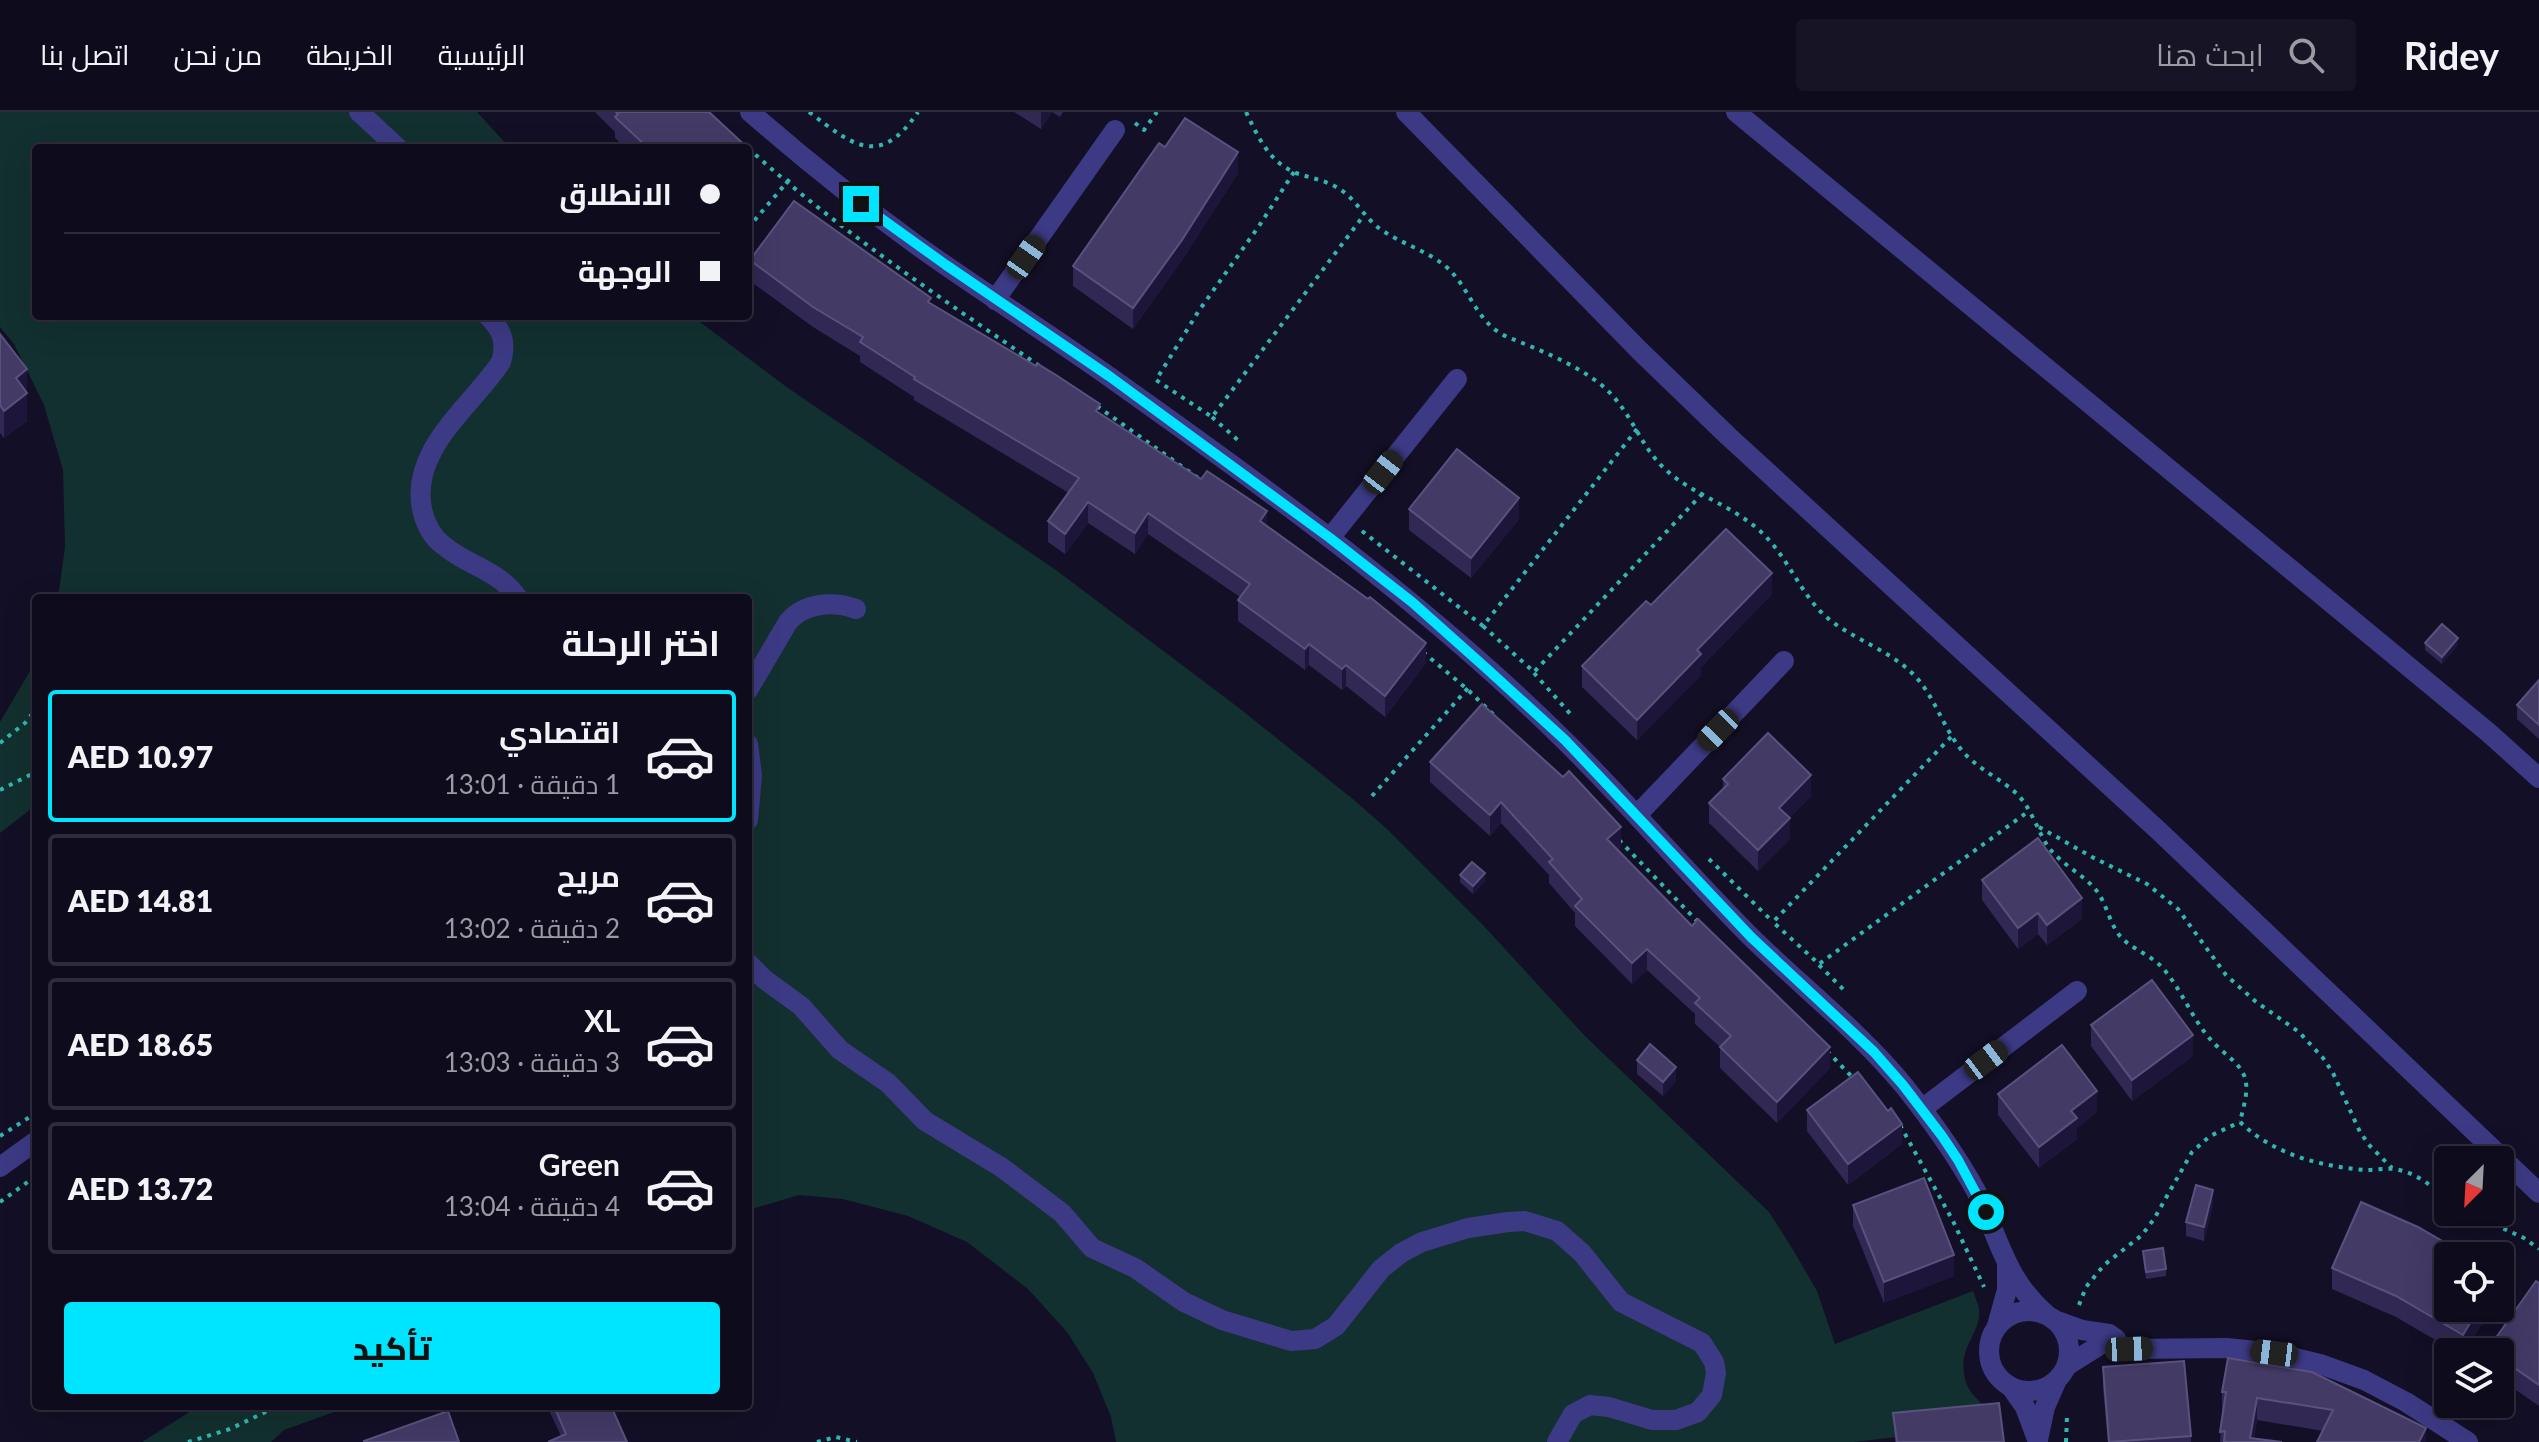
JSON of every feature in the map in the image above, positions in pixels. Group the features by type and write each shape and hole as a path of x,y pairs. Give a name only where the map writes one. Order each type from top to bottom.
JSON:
{"street":[{"path":"359,112 394,144"},
{"path":"750,112 806,161 897,230 1109,376 1412,602 1565,740 1751,937 1874,1052 1922,1109 1973,1185 2007,1265 2028,1297 2059,1321 2069,1341 2062,1373 2045,1407 2038,1441"},
{"path":"1406,112 1640,351 1739,446 2160,832 2539,1193"},
{"path":"1736,112 2489,733 2539,778"},
{"path":"995,300 1123,125"},
{"path":"492,320 503,335 501,362 450,424 433,450 420,482 420,499 430,532 442,545 499,578 514,594"},
{"path":"1330,538 1457,379"},
{"path":"752,683 788,622 797,613 835,604 856,609"},
{"path":"1637,815 1784,661"},
{"path":"752,967 801,1006 840,1050 888,1083 925,1121 1001,1167 1062,1213 1092,1248 1135,1268 1184,1302 1222,1320 1291,1341 1315,1339 1336,1326 1381,1269 1422,1242 1468,1228 1508,1222 1542,1224 1557,1231 1582,1253 1621,1302 1702,1343 1714,1362 1716,1373 1712,1395 1698,1412 1676,1420 1652,1420 1609,1407 1590,1405 1573,1414 1557,1442"},
{"path":"1922,1109 2077,991"},
{"path":"0,1167 32,1144"},
{"path":"2007,1265 2007,1290 1989,1348 1990,1360 2025,1407 2038,1441"},
{"path":"2000,1320 2025,1310 2109,1334 2129,1349"},
{"path":"2011,1387 2034,1391 2108,1340 2129,1349 2227,1348 2274,1353 2320,1364 2364,1380 2406,1402 2468,1442"}],"path":[{"path":"809,112 847,140 860,146 874,147 900,135 918,112"},
{"path":"1123,125 1144,130 1157,112"},
{"path":"1246,112 1266,150 1276,161 1294,172 1338,188 1389,235 1431,256 1447,268 1459,279 1479,314 1490,326 1503,335 1573,366 1602,385 1626,410 1662,467 1675,478 1743,517 1773,544 1819,610 1835,624 1911,671 1932,698 1951,737 1973,762 2017,795 2057,856 2093,886 2102,898 2125,941 2166,970 2208,1038 2239,1067 2245,1077 2246,1092 2240,1122"},
{"path":"752,152 786,183 949,304 1045,370"},
{"path":"752,223 806,161"},
{"path":"1294,172 1198,312 1156,380 1212,417 1364,215"},
{"path":"1093,403 1201,480"},
{"path":"1637,428 1483,626 1534,672 1703,493"},
{"path":"1413,644 1500,721"},
{"path":"1372,796 1486,668"},
{"path":"0,743 32,714"},
{"path":"1951,737 1773,922 1819,964 2029,811"},
{"path":"0,790 32,774"},
{"path":"2037,826 2147,884 2178,909 2226,975 2255,1001 2299,1032 2323,1058 2360,1132 2394,1169"},
{"path":"1617,838 1702,926"},
{"path":"1822,1046 1854,1079"},
{"path":"0,1136 32,1116"},
{"path":"1898,1122 1983,1281 1985,1307 2000,1320"},
{"path":"2240,1122 2267,1143 2317,1163 2344,1168 2394,1169 2434,1187"},
{"path":"2059,1321 2104,1265 2142,1235 2165,1203 2192,1152 2210,1136 2240,1122"},
{"path":"0,1202 32,1179"},
{"path":"2498,1226 2539,1249"},
{"path":"188,1442 230,1429 270,1410"},
{"path":"817,1442 836,1437 857,1442"}],"green space":[{"path":"0,112 477,112 506,144 32,144 32,320 697,320 788,388 1056,570 1239,708 1387,829 1482,924 1585,1036 1769,1212 1817,1291 1835,1344 1973,1291 1979,1318 1964,1359 1966,1382 1972,1394 2001,1425 1854,1442 1116,1442 1111,1417 1093,1373 1067,1332 1028,1289 967,1242 908,1216 843,1199 799,1195 752,1209 752,594 59,594 65,547 63,470 44,405 14,344 0,327"},
{"path":"32,668 32,808 0,833 0,722"},
{"path":"193,1410 340,1410 284,1430 271,1442 142,1442"}],"building":[{"path":"616,112 709,112 744,144 644,144 615,117"},
{"path":"1185,118 1238,152 1182,240 1133,308 1073,266 1159,143 1165,147"},
{"path":"794,201 931,298 928,302 1056,375 1100,404 1096,411 1201,479 1207,471 1267,511 1260,521 1368,599 1370,597 1426,643 1385,696 1346,665 1342,669 1309,644 1305,649 1238,600 1250,584 1148,513 1135,533 1088,502 1065,534 1048,521 1079,478 914,379 860,342 863,337 813,307 752,261"},
{"path":"0,334 27,369 16,378 27,393 4,411 0,405"},
{"path":"1457,449 1519,498 1471,558 1409,509"},
{"path":"1726,529 1772,573 1697,650 1701,654 1637,720 1582,666 1646,601 1651,605"},
{"path":"2442,624 2458,638 2442,657 2425,643"},
{"path":"2539,680 2539,725 2517,705"},
{"path":"1482,704 1563,777 1569,771 1621,827 1607,839 1692,926 1698,919 1830,1047 1777,1102 1720,1047 1731,1036 1695,1003 1700,998 1647,949 1632,963 1575,906 1582,899 1549,862 1553,859 1501,802 1490,815 1430,762"},
{"path":"1768,733 1811,775 1779,808 1790,818 1758,850 1709,803 1728,784 1723,779"},
{"path":"2038,838 2082,898 2047,925 2038,913 2018,928 1982,880"},
{"path":"1472,862 1485,873 1473,886 1460,875"},
{"path":"2152,980 2193,1035 2132,1080 2091,1025"},
{"path":"1650,1044 1676,1067 1663,1082 1637,1060"},
{"path":"2062,1045 2097,1091 2071,1111 2077,1118 2039,1147 1998,1094"},
{"path":"1858,1072 1902,1124 1848,1164 1807,1110"},
{"path":"1924,1178 1954,1255 1884,1282 1853,1205"},
{"path":"2196,1185 2213,1190 2204,1227 2186,1222"},
{"path":"2361,1202 2444,1242 2434,1242 2434,1318 2396,1296 2332,1268"},
{"path":"2163,1248 2166,1269 2146,1272 2143,1251"},
{"path":"2536,1281 2539,1283 2539,1385 2514,1368 2514,1338 2496,1338 2507,1322 2514,1322 2514,1312"},
{"path":"2441,1322 2471,1322 2463,1335"},
{"path":"2228,1358 2312,1372 2426,1428 2419,1442 2317,1442 2333,1410 2257,1398 2250,1438 2282,1442 2224,1442 2225,1431 2220,1432"},
{"path":"2184,1361 2191,1436 2109,1442 2103,1367"},
{"path":"1999,1403 2004,1442 1897,1442 1893,1413"},
{"path":"556,1410 613,1410 627,1442 548,1442 566,1434"},
{"path":"448,1411 459,1442 364,1442 364,1441"}],"route":[{"path":"861,204 1109,376 1330,538 1412,602 1486,668 1565,740 1751,937 1874,1052 1942,1136 1986,1212"}]}
